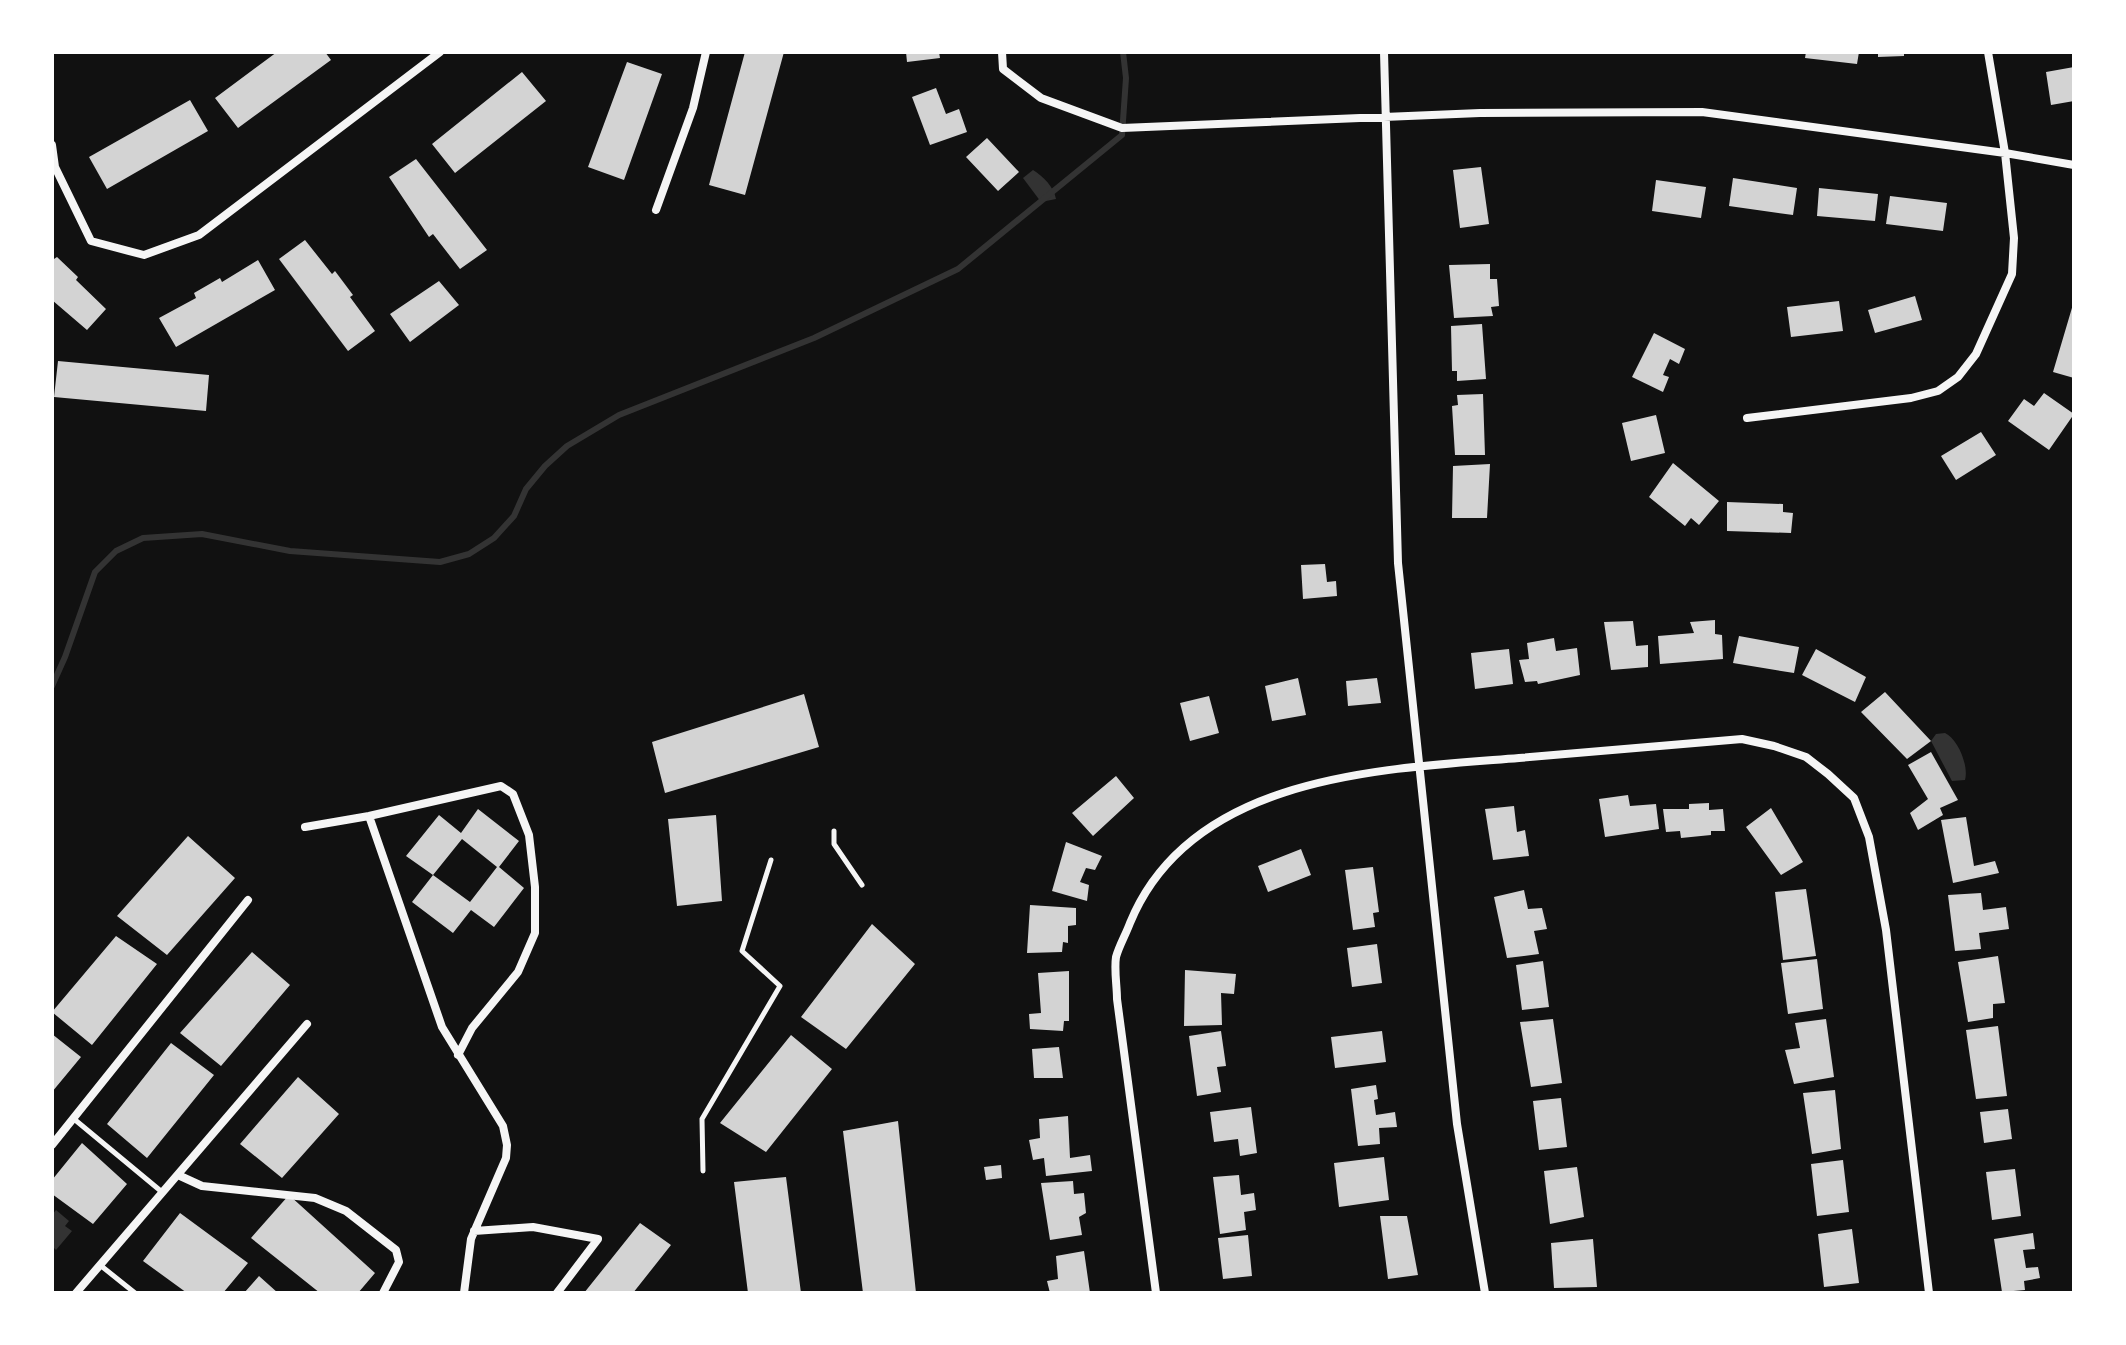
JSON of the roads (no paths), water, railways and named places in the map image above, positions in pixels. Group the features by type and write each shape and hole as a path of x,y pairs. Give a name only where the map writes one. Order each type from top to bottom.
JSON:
{"street":[{"path":"52,145 55,167 91,241 144,255 199,235 440,52"},
{"path":"656,210 693,108 706,52"},
{"path":"1002,52 1003,69 1041,98 1122,128 1480,113 1702,112 2074,165"},
{"path":"1384,52 1398,563 1457,1124 1485,1293"},
{"path":"1747,418 1911,398 1938,391 1958,377 1976,354 2012,274 2014,238 2005,153 1988,52"},
{"path":"1156,1293 1117,999 1116,957 1137,905 1159,872 1192,840 1251,804 1295,787 1419,766 1742,739 1806,757 1854,798 1869,837 1881,897 1929,1293"},
{"path":"305,827 501,786 513,794 529,835 535,887 535,933 518,972 472,1028 458,1055"},
{"path":"369,816 442,1027 503,1126 507,1145 506,1158 474,1231 464,1293"},
{"path":"52,1145 248,900"},
{"path":"76,1293 307,1024"},
{"path":"178,1175 202,1186 315,1198 346,1211 396,1250 399,1262 383,1293"},
{"path":"474,1231 533,1227 598,1239 557,1293"}],"lane":[{"path":"834,831 834,844 862,885"},
{"path":"703,1171 702,1119 780,986 742,951 771,860"},
{"path":"73,1119 162,1193"},
{"path":"100,1265 135,1293"}],"waterway":[{"path":"52,686 95,572 116,551 143,538 202,534 290,551 440,562 469,554 494,538 514,516 526,489 545,466 567,446 619,415 814,338 958,269 1122,135 1126,78 1123,52"}]}
